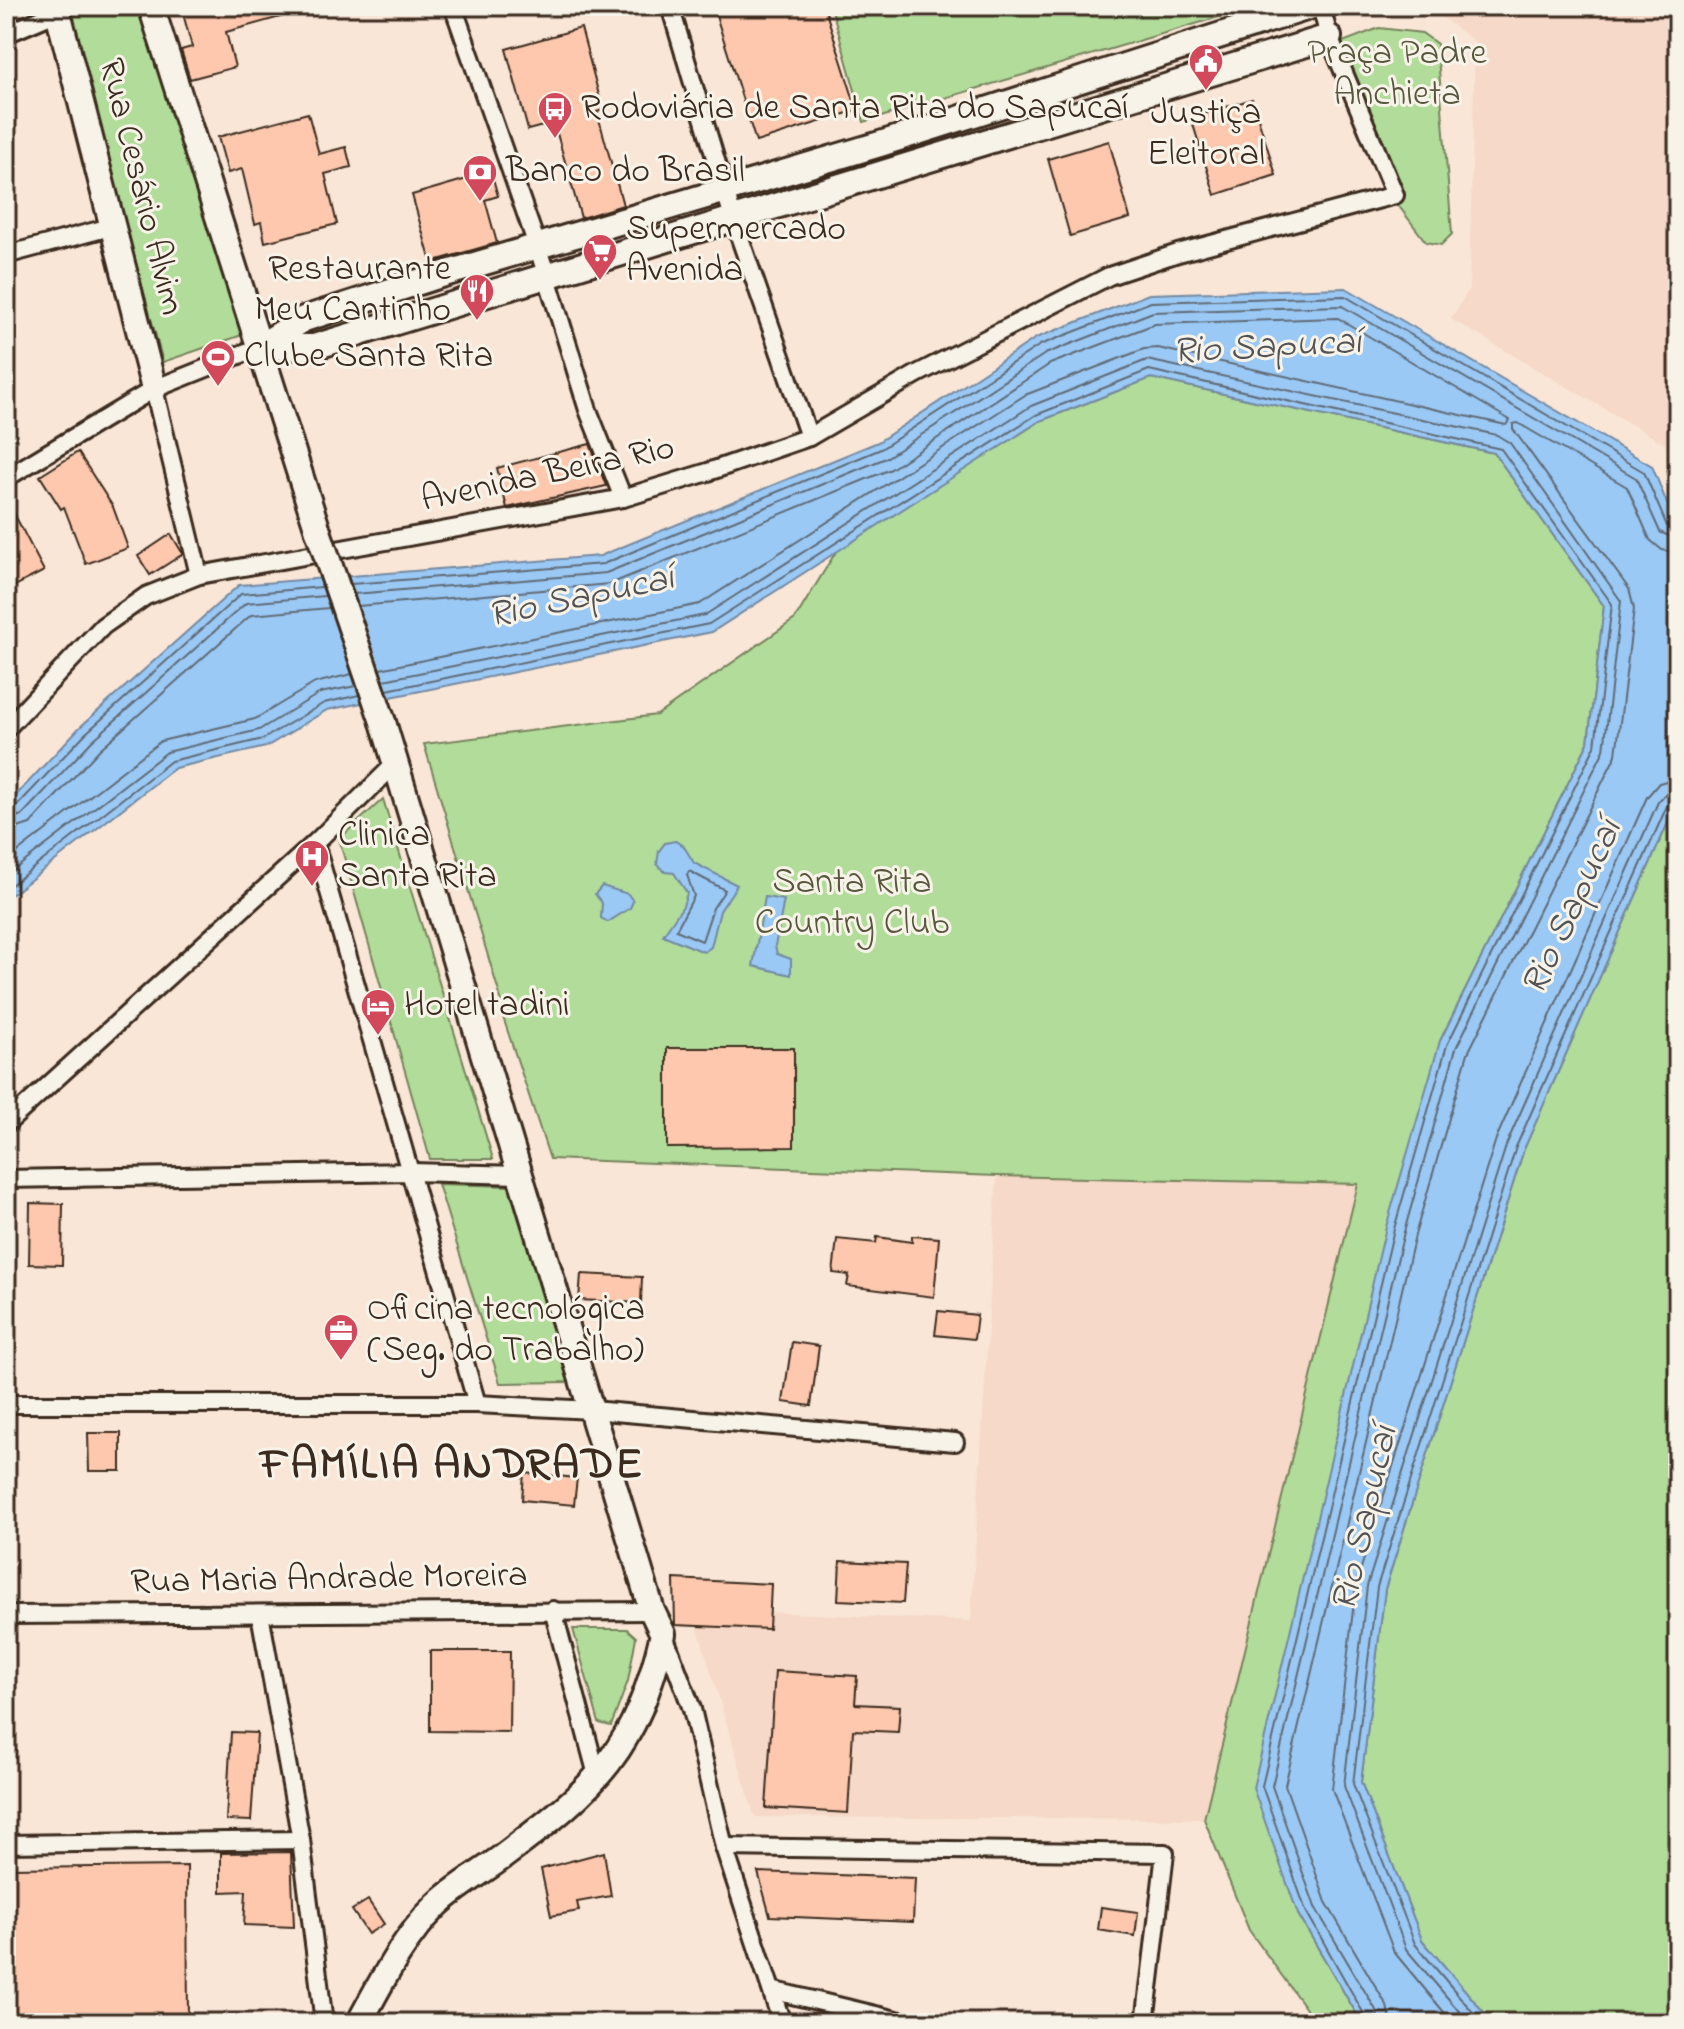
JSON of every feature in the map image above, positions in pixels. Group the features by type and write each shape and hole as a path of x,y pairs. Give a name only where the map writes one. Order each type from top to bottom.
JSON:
{"main road":[{"path":"151,6 318,531 397,762 652,1611 663,1634 640,1712 620,1751 598,1779 510,1851 438,1904 407,1939 359,2023"},
{"path":"259,347 304,319 880,144 1312,6"},
{"name":"Rua Cesário Alvim","path":"55,9 154,389"},
{"path":"259,347 314,347 1329,37"}],"street":[{"path":"453,6 538,248 588,410 623,498"},
{"path":"670,6 734,221 809,437"},
{"path":"1321,6 1329,37"},
{"path":"6,34 55,9"},
{"name":"Avenida Beira Rio","path":"6,729 103,626 146,596 199,575 623,498 809,437 917,374 1109,276 1395,195 1329,37"},
{"path":"880,144 890,173"},
{"path":"6,255 114,226"},
{"path":"6,478 154,389 259,347"},
{"name":"Rua Cesário Alvim","path":"154,389 199,575"},
{"path":"6,1124 315,843 397,762"},
{"path":"315,843 477,1404"},
{"path":"6,1179 412,1172 522,1175"},
{"path":"6,1404 477,1404 592,1410 955,1442"},
{"path":"553,1610 598,1779"},
{"name":"Rua Maria Andrade Moreira","path":"6,1615 652,1611"},
{"path":"260,1614 301,1840 323,2015 329,2023"},
{"path":"663,1634 692,1709 724,1847 775,1991 782,2023"},
{"path":"6,1844 301,1840"},
{"path":"724,1847 1165,1853 1145,2023"},
{"path":"775,1991 909,2023"}],"shaded area":[{"path":"1427,6 1678,6 1678,473 1665,444 1451,319 1469,289 1475,42"},
{"path":"997,1176 1358,1184 1204,1819 755,1817 692,1609 971,1621"}],"green space":[{"path":"65,6 138,6 242,335 163,362"},
{"path":"831,6 1256,6 864,122"},
{"name":"Praça Padre Anchieta","path":"1379,28 1422,33 1437,44 1452,234 1441,245 1426,242 1398,205 1340,43"},
{"name":"Santa Rita Country Club","path":"1151,378 1494,453 1604,606 1588,743 1440,1041 1298,1914 1362,2023 1316,2023 1249,1930 1204,1819 1358,1184 997,1176 550,1159 501,1011 504,1009 424,744 657,715 795,619 837,550 1040,421"},
{"path":"383,799 493,1159 430,1159 339,839"},
{"path":"1678,800 1678,2023 1493,2023 1422,1940 1361,1782 1385,1589 1524,1149"},
{"path":"438,1184 511,1186 570,1382 500,1383"},
{"path":"573,1629 627,1629 636,1637 628,1681 611,1726 599,1723"}],"water":[{"name":"Rio Sapucaí","path":"1346,288 1652,466 1678,531 1678,800 1524,1149 1385,1589 1361,1782 1422,1940 1493,2023 1362,2023 1298,1914 1253,1788 1386,1227 1440,1041 1588,743 1604,606 1494,453 1151,378 1040,421 712,632 327,710 266,747 175,768 6,899 6,806 79,728 239,585 600,556 878,442 1036,338 1149,294"},
{"path":"675,841 683,845 694,863 737,885 720,911 711,947 704,952 663,935 683,906 687,893 674,873 665,872 657,864 659,851 665,843"},
{"path":"602,886 628,894 633,901 630,908 608,922 601,918 602,903 595,894"},
{"path":"765,897 784,900 775,946 777,954 791,959 791,975 753,966"}],"building":[{"path":"181,6 302,6 302,11 226,32 235,67 190,79 181,50 192,47"},
{"path":"713,6 824,6 857,110 756,142"},
{"path":"581,28 603,110 597,112 623,205 581,218 554,123 528,130 506,49"},
{"path":"1252,99 1276,175 1215,195 1191,118"},
{"path":"308,113 319,154 346,147 351,167 325,174 337,224 265,242 261,222 255,224 242,169 228,173 218,137"},
{"path":"1109,141 1130,218 1070,236 1048,159"},
{"path":"491,172 498,196 485,200 497,243 431,262 412,195"},
{"path":"590,444 606,486 507,508 497,468"},
{"path":"78,452 113,507 128,548 86,564 64,507 61,509 40,476"},
{"path":"6,498 44,571 11,588 6,579"},
{"path":"171,534 183,554 150,575 138,556"},
{"path":"667,1048 794,1048 794,1147 667,1148"},
{"path":"30,1203 63,1204 62,1265 29,1264"},
{"path":"912,1236 939,1238 934,1297 847,1286 849,1275 833,1273 837,1239 876,1243 877,1237 912,1242"},
{"path":"581,1274 642,1277 641,1303 579,1300"},
{"path":"938,1311 977,1315 974,1339 935,1335"},
{"path":"792,1342 819,1346 811,1406 783,1402"},
{"path":"88,1433 121,1433 121,1471 89,1471"},
{"path":"524,1473 577,1478 574,1505 522,1500"},
{"path":"840,1561 906,1564 903,1603 838,1600"},
{"path":"674,1579 771,1584 769,1629 675,1625"},
{"path":"430,1651 510,1651 509,1732 430,1731"},
{"path":"775,1671 857,1676 855,1704 900,1706 898,1732 853,1730 848,1813 766,1808"},
{"path":"231,1732 257,1733 251,1821 226,1820"},
{"path":"291,1852 294,1927 244,1925 246,1891 221,1892 221,1853"},
{"path":"604,1852 611,1896 577,1902 579,1911 551,1916 541,1869"},
{"path":"187,1866 188,2023 6,2023 6,1868"},
{"path":"758,1872 915,1878 913,1922 770,1916"},
{"path":"368,1900 384,1924 368,1934 352,1910"},
{"path":"1101,1907 1138,1912 1135,1936 1098,1930"}],"place":[{"name":"Justiça Eleitoral","path":"1206,92"},
{"name":"Rodoviária de Santa Rita do Sapucaí","path":"555,140"},
{"name":"Banco do Brasil","path":"480,203"},
{"name":"Supermercado Avenida","path":"600,282"},
{"name":"Restaurante Meu Cantinho","path":"477,322"},
{"name":"Clube Santa Rita","path":"218,388"},
{"name":"Clinica Santa Rita","path":"312,888"},
{"name":"Hotel tadini","path":"378,1037"},
{"name":"Oficina tecnológica (Seg. do Trabalho)","path":"341,1362"}],"district":[{"name":"FAMÍLIA ANDRADE","path":"452,1466"}]}
